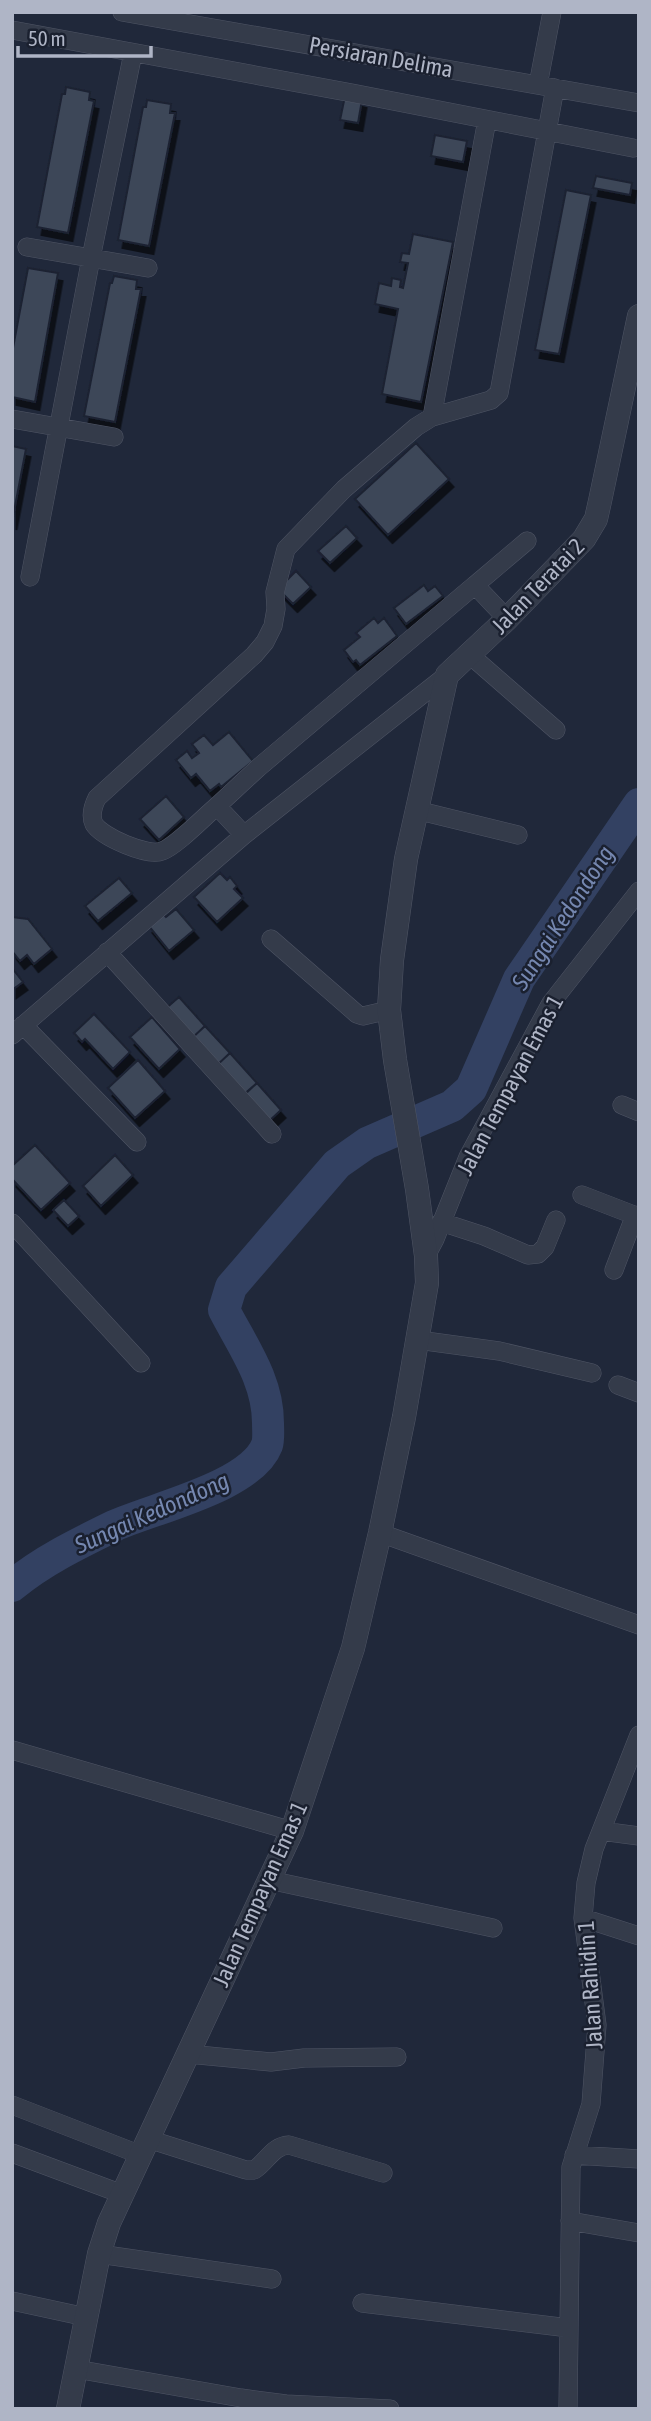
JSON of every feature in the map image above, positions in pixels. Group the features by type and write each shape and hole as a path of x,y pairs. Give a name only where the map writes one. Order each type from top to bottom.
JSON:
{"street":[{"name":"Persiaran Delima","path":"122,12 639,103"},
{"path":"527,541 258,768 167,849 156,853 144,851 109,836 97,827 92,814 97,798 265,642 273,626 275,592 286,549 344,489 416,427 432,417 491,400 499,393 547,132 552,12"},
{"path":"12,30 633,148"},
{"path":"30,578 133,53"},
{"path":"432,417 487,120"},
{"path":"27,247 148,268"},
{"name":"Jalan Teratai 2","path":"447,676 507,619 584,539 596,519 639,316"},
{"path":"12,419 114,437"},
{"path":"475,585 507,619"},
{"path":"470,655 556,730"},
{"path":"137,1142 18,1030 244,835 447,676"},
{"name":"Jalan Tempayan Emas 1","path":"68,2409 99,2254 109,2223 292,1831 353,1648 380,1533 418,1340 426,1283 426,1256 417,1189 389,1010 392,960 406,859 447,676"},
{"path":"216,806 244,835"},
{"path":"416,810 517,835"},
{"name":"Jalan Tempayan Emas 1","path":"426,1256 468,1157 551,1003 639,891"},
{"path":"271,939 357,1014 363,1017 389,1010"},
{"path":"107,953 272,1134"},
{"path":"582,1195 637,1216 614,1270"},
{"path":"441,1222 484,1236 528,1255 538,1254 545,1247 556,1220"},
{"path":"12,1223 141,1363"},
{"path":"418,1340 499,1350 592,1373"},
{"path":"618,1385 639,1393"},
{"path":"380,1533 639,1625"},
{"name":"Jalan Rahidin 1","path":"568,2409 571,2167 591,2104 597,2025 583,1918 586,1883 601,1831 638,1741"},
{"path":"12,1751 292,1831"},
{"path":"601,1831 639,1836"},
{"path":"269,1880 493,1928"},
{"path":"583,1918 639,1936"},
{"path":"188,2054 271,2062 304,2058 397,2057"},
{"path":"12,2105 144,2147 246,2170 254,2171 275,2149 289,2145 383,2173"},
{"path":"12,2153 122,2194"},
{"path":"574,2155 639,2159"},
{"path":"570,2221 639,2232"},
{"path":"99,2254 272,2279"},
{"path":"12,2301 86,2318"},
{"path":"362,2303 569,2328"},
{"path":"76,2369 252,2400 390,2409"}],"building":[{"path":"66,87 90,92 89,100 94,101 68,233 37,227 62,94 65,94"},
{"path":"345,96 362,100 358,123 340,120"},
{"path":"147,100 171,104 170,113 175,113 149,246 118,240 143,107 146,107"},
{"path":"435,135 467,141 463,162 431,156"},
{"path":"596,176 632,183 630,195 593,188"},
{"path":"566,190 591,195 559,354 535,350"},
{"path":"413,234 453,242 421,402 382,394 398,309 375,304 379,283 391,286 392,278 401,280 400,287 403,288 408,263 400,262 402,253 409,254"},
{"path":"28,268 58,273 35,402 12,397 12,353"},
{"path":"114,276 137,280 136,289 141,289 115,422 84,416 110,283"},
{"path":"416,443 449,479 388,535 355,499"},
{"path":"12,446 26,449 12,522"},
{"path":"346,526 357,538 330,563 318,551"},
{"path":"296,571 311,587 293,604 278,589"},
{"path":"424,585 428,591 435,586 443,596 406,624 394,608"},
{"path":"374,618 378,623 384,618 397,636 360,665 356,660 353,662 344,650 360,637 356,633"},
{"path":"229,732 253,761 221,787 219,784 210,791 196,774 191,778 176,760 187,751 192,758 199,753 192,744 204,735 213,745"},
{"path":"166,796 184,817 159,840 140,819"},
{"path":"220,873 227,880 230,877 237,886 234,889 243,898 217,922 194,897"},
{"path":"119,878 132,893 98,921 85,906"},
{"path":"176,909 194,930 169,951 148,925 162,913 166,917"},
{"path":"12,917 28,919 52,949 34,964 27,955 20,961 12,951"},
{"path":"12,968 23,982 12,990"},
{"path":"179,997 205,1026 191,1039 164,1010"},
{"path":"94,1014 130,1052 113,1069 85,1039 82,1042 74,1033"},
{"path":"152,1017 180,1049 159,1069 130,1037"},
{"path":"205,1026 230,1053 215,1067 191,1039"},
{"path":"230,1053 257,1083 242,1096 215,1067"},
{"path":"138,1060 165,1091 135,1118 108,1088"},
{"path":"257,1083 281,1110 267,1123 243,1096"},
{"path":"35,1145 70,1183 41,1210 12,1179 12,1166"},
{"path":"115,1155 133,1175 101,1206 83,1186"},
{"path":"64,1200 79,1216 68,1226 53,1210"}],"waterway":[{"name":"Sungai Kedondong","path":"12,1586 48,1561 88,1539 131,1519 222,1484 242,1473 257,1460 268,1443 267,1407 253,1364 224,1310 231,1287 337,1164 367,1143 452,1106 471,1089 519,979 639,804"}]}
